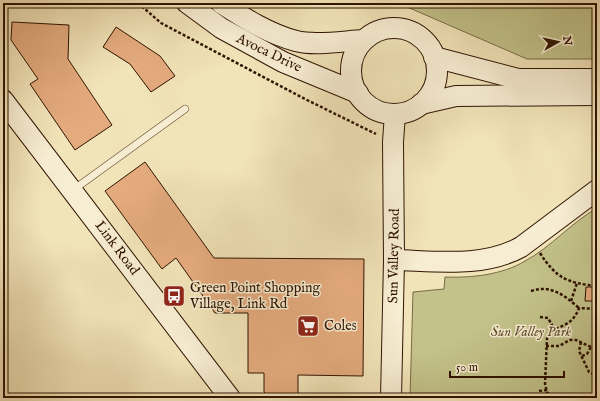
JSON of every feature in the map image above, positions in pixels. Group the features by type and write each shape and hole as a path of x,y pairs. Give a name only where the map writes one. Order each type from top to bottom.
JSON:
{"main road":[{"name":"Avoca Drive","path":"187,3 221,28 283,62 358,93"},
{"name":"Avoca Drive","path":"221,3 267,30 296,41 326,43 364,40"},
{"path":"421,104 431,92 435,84 437,70 434,57 427,44 419,36 405,29 390,28 377,31 364,40 354,55 352,78 358,93 367,104 381,112 394,114 408,111 421,104 456,96 597,95"},
{"path":"434,57 518,79 597,79"},
{"name":"Link Road","path":"3,100 230,398"},
{"name":"Sun Valley Road","path":"391,398 394,260 394,114"},
{"path":"394,260 465,261 485,259 510,253 521,247 597,190"}],"lane":[{"path":"72,190 185,109"}],"path":[{"path":"138,3 161,23 304,99 393,142"},
{"path":"532,238 541,254 556,274 577,284 597,286"},
{"path":"571,301 577,284"},
{"path":"531,291 538,289 550,289 562,294 579,308 597,309"},
{"path":"552,398 545,384 547,338 549,334 555,330 571,322 575,318 579,308"},
{"path":"540,317 548,318 555,330"},
{"path":"546,346 559,346 570,340 576,340 591,347"},
{"path":"581,342 579,351 589,372 597,376"},
{"path":"582,356 587,354 591,347 597,343"},
{"path":"539,391 547,390"}],"green space":[{"path":"398,3 597,3 597,59 527,59"},
{"name":"Sun Valley Park","path":"597,208 597,398 410,398 413,292 444,289 445,277 486,275 516,266 544,249 578,221"}],"building":[{"path":"12,22 69,25 68,59 112,125 75,150 30,84 38,79 11,40"},
{"path":"116,27 160,56 175,76 151,92 130,64 103,47"},
{"path":"145,162 214,258 364,259 363,376 298,375 298,398 269,398 264,392 264,373 248,373 248,313 215,313 176,258 162,269 105,191"},
{"path":"586,287 597,287 597,301 585,301"}],"place":[{"name":"Green Point Shopping Village, Link Rd","path":"174,296"},
{"name":"Coles","path":"308,326"}]}
